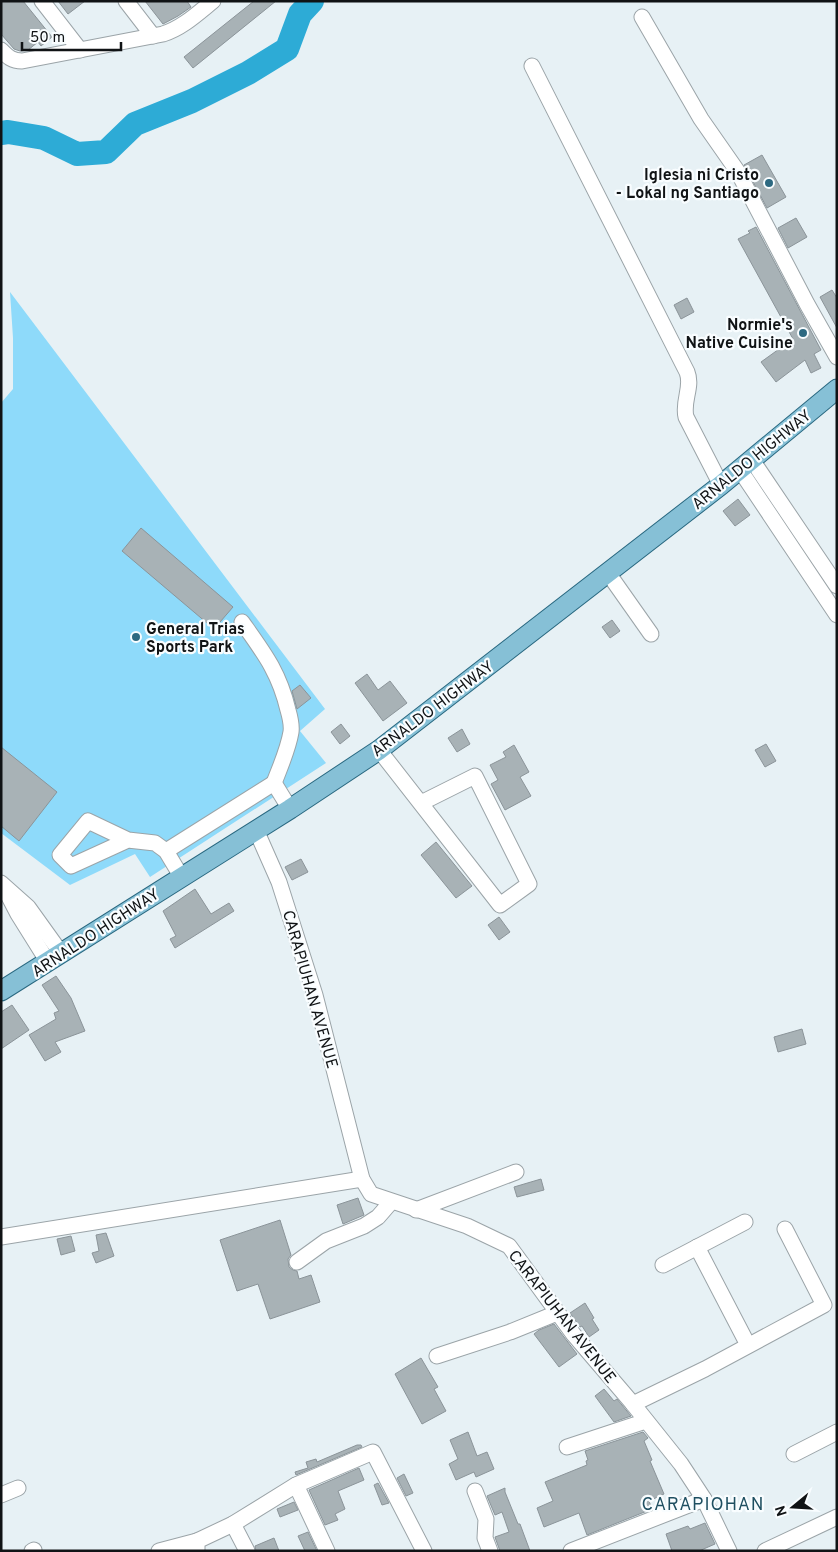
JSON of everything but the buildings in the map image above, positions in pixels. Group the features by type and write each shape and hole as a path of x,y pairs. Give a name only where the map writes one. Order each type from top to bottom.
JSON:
{"main road":[{"name":"ARNALDO HIGHWAY","path":"1,991 290,809 379,750 722,485 837,389"}],"street":[{"path":"42,1 80,50"},
{"path":"126,1 153,36"},
{"path":"1,50 14,61 153,36 173,31 212,2"},
{"path":"642,17 701,119 738,172 837,357"},
{"path":"532,66 687,372 690,384 684,410 722,485"},
{"path":"746,465 837,586"},
{"path":"746,465 837,615"},
{"path":"608,573 651,634"},
{"path":"166,852 274,783 286,754 292,725 278,675 267,656 242,622"},
{"path":"379,750 500,905 529,884 474,776 421,803"},
{"path":"274,783 290,809"},
{"name":"CARAPIUHAN AVENUE","path":"256,830 279,882 315,995 362,1179 371,1194 467,1226 509,1246 574,1335 681,1464 704,1499 729,1551"},
{"path":"128,840 155,843 166,852 181,876"},
{"path":"2,883 28,907 55,958"},
{"path":"416,1210 516,1172"},
{"path":"1,1237 362,1179"},
{"path":"297,1262 326,1241 364,1226 378,1217 392,1202"},
{"path":"663,1265 745,1222"},
{"path":"633,1404 705,1369 824,1305 786,1229"},
{"path":"697,1248 748,1345"},
{"path":"438,1356 510,1332 557,1312"},
{"path":"566,1447 646,1421"},
{"path":"794,1454 837,1432"},
{"path":"159,1551 197,1546 296,1485 373,1452 424,1551"},
{"path":"296,1485 327,1551"},
{"path":"1,1495 18,1488"},
{"path":"475,1491 486,1519 485,1538 490,1551"},
{"path":"577,1550 704,1499"},
{"path":"765,1551 837,1516"},
{"path":"233,1524 247,1551"}],"shaded area":[{"name":"General Trias Sports Park","path":"10,292 325,709 300,731 326,763 150,877 135,854 70,885 1,833 1,403 13,389 13,338"}],"waterway":[{"path":"1,133 8,132 44,138 77,154 106,152 135,124 192,101 248,73 287,49 300,14 312,1"}],"place":[{"name":"Iglesia ni Cristo - Lokal ng Santiago","path":"769,183"},
{"name":"Normie's Native Cuisine","path":"803,333"},
{"name":"General Trias Sports Park","path":"136,637"}],"district":[{"name":"CARAPIOHAN","path":"703,1504"}]}
